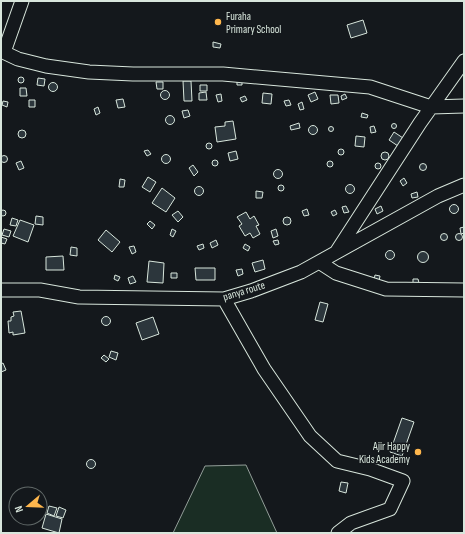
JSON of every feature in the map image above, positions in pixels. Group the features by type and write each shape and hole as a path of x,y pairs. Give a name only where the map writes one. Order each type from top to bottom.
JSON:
{"street":[{"path":"22,1 3,52 18,59 46,66 89,72 133,74 223,74 370,87 431,107 464,106"},
{"path":"336,252 431,107 464,61"},
{"name":"panya route","path":"1,290 40,290 79,297 224,299 300,272 438,196 464,185"},
{"path":"319,262 336,273 386,289 464,290"},
{"path":"224,299 264,369 310,436 337,461 370,469 403,481 390,509 351,523 338,533"}],"green space":[{"path":"246,465 277,533 173,533 205,466"}],"building":[{"path":"363,20 367,33 351,38 347,25"},
{"path":"213,42 221,44 220,48 213,47"},
{"path":"21,77 24,80 21,83 18,80"},
{"path":"38,78 45,79 44,86 37,85"},
{"path":"237,80 242,80 242,85 237,85"},
{"path":"183,81 191,81 192,101 184,101"},
{"path":"53,82 58,87 53,92 48,87"},
{"path":"156,82 163,82 163,89 157,89"},
{"path":"200,85 207,85 207,91 200,91"},
{"path":"20,88 26,88 27,96 20,96"},
{"path":"165,90 170,95 165,100 160,95"},
{"path":"206,92 207,100 199,100 199,93"},
{"path":"315,92 318,99 311,102 308,95"},
{"path":"263,93 272,94 271,104 262,103"},
{"path":"221,94 222,101 218,102 216,95"},
{"path":"345,94 347,98 342,100 341,96"},
{"path":"330,95 338,95 339,103 331,104"},
{"path":"245,96 247,100 242,102 240,98"},
{"path":"123,99 125,107 118,108 116,100"},
{"path":"29,100 35,100 35,107 29,107"},
{"path":"289,100 291,105 286,106 284,101"},
{"path":"3,101 8,102 7,107 2,105"},
{"path":"302,102 304,109 300,110 298,104"},
{"path":"98,107 100,113 96,115 94,109"},
{"path":"188,110 190,116 184,118 182,111"},
{"path":"362,113 368,115 367,118 361,117"},
{"path":"170,115 175,120 170,125 165,120"},
{"path":"233,121 236,139 217,142 215,127 225,126 225,122"},
{"path":"299,123 300,128 291,130 290,126"},
{"path":"392,124 396,124 396,128 392,128"},
{"path":"313,125 318,130 313,135 308,130"},
{"path":"331,126 334,129 331,132 328,129"},
{"path":"374,126 376,132 371,133 370,127"},
{"path":"20,130 24,130 26,134 24,138 20,138 18,136 18,132"},
{"path":"394,132 403,138 398,146 389,140"},
{"path":"356,136 365,137 364,147 355,146"},
{"path":"209,143 212,146 209,149 206,146"},
{"path":"341,149 344,152 341,155 338,152"},
{"path":"148,150 151,154 147,156 144,151"},
{"path":"236,151 238,159 230,161 228,153"},
{"path":"383,152 387,152 389,156 387,160 383,160 381,158 381,154"},
{"path":"166,154 171,159 166,164 161,159"},
{"path":"4,156 7,159 4,162 1,159"},
{"path":"215,160 218,163 215,166 212,163"},
{"path":"21,161 24,168 19,170 16,163"},
{"path":"330,161 333,164 330,167 327,164"},
{"path":"378,163 381,166 378,169 375,166"},
{"path":"423,164 426,167 423,170 420,167"},
{"path":"193,165 198,172 194,176 189,168"},
{"path":"278,169 283,174 278,179 273,174"},
{"path":"148,177 156,182 150,192 142,187"},
{"path":"404,178 407,183 403,186 400,181"},
{"path":"120,179 125,180 124,187 119,187"},
{"path":"350,184 355,189 350,194 345,189"},
{"path":"281,185 284,188 281,191 278,188"},
{"path":"199,186 204,191 199,196 194,191"},
{"path":"162,188 175,198 166,212 152,203"},
{"path":"256,191 263,192 262,198 256,198"},
{"path":"417,192 418,197 412,198 411,194"},
{"path":"454,204 459,209 454,214 449,209"},
{"path":"346,206 349,212 344,213 342,207"},
{"path":"381,206 383,211 377,214 375,209"},
{"path":"307,209 309,215 304,216 302,211"},
{"path":"3,210 6,213 3,216 0,213"},
{"path":"335,210 337,214 333,216 331,212"},
{"path":"178,211 183,217 178,222 172,215"},
{"path":"246,212 250,219 254,216 259,225 256,226 260,234 253,238 250,233 245,236 239,226 242,224 237,217"},
{"path":"36,216 43,217 43,225 35,224"},
{"path":"287,217 290,218 290,224 287,225 284,224 283,221 284,218"},
{"path":"12,218 18,220 16,226 10,225"},
{"path":"20,220 34,225 28,242 13,236"},
{"path":"150,221 155,225 152,229 147,224"},
{"path":"464,227 464,233 461,234 460,228"},
{"path":"4,229 11,231 9,237 2,235"},
{"path":"172,229 176,231 173,237 170,235"},
{"path":"276,229 278,236 273,238 271,231"},
{"path":"106,230 120,242 112,252 98,240"},
{"path":"444,234 447,237 444,240 441,237"},
{"path":"459,234 462,237 459,240 456,237"},
{"path":"1,237 7,239 5,244 1,243"},
{"path":"216,240 218,245 212,248 210,243"},
{"path":"278,240 279,244 275,245 273,241"},
{"path":"203,244 204,248 199,250 197,246"},
{"path":"245,244 250,247 248,251 243,248"},
{"path":"134,246 136,252 132,254 129,247"},
{"path":"71,247 77,248 77,256 70,255"},
{"path":"390,250 395,255 390,260 385,255"},
{"path":"423,251 427,253 429,257 427,261 423,263 419,261 417,257 419,253"},
{"path":"63,256 64,270 46,270 46,257"},
{"path":"263,260 265,269 255,272 252,263"},
{"path":"149,261 164,263 163,283 147,282"},
{"path":"195,268 215,268 215,280 196,280"},
{"path":"242,269 243,274 238,276 236,270"},
{"path":"171,273 177,273 177,278 171,278"},
{"path":"115,275 120,277 118,281 114,279"},
{"path":"375,275 380,276 379,281 374,280"},
{"path":"133,276 136,282 130,284 128,278"},
{"path":"413,279 418,279 419,283 413,284"},
{"path":"320,302 328,304 323,322 315,320"},
{"path":"21,311 25,333 13,335 13,332 9,333 8,321 11,321 11,317 14,316 13,312"},
{"path":"106,316 111,321 106,326 101,321"},
{"path":"153,317 159,334 142,340 136,323"},
{"path":"111,351 118,353 116,360 109,357"},
{"path":"104,355 109,359 106,362 101,358"},
{"path":"3,363 6,370 1,372 1,364"},
{"path":"402,418 414,422 402,456 390,452"},
{"path":"89,460 93,460 95,464 93,468 89,468 87,466 87,462"},
{"path":"341,482 348,483 346,493 339,491"},
{"path":"49,506 57,508 54,516 48,513"},
{"path":"59,507 66,510 63,518 56,516"},
{"path":"48,515 62,519 59,533 42,528 43,526 48,526"}],"place":[{"name":"Furaha Primary School","path":"218,22"},
{"name":"Ajir Happy Kids Academy","path":"418,452"}]}
